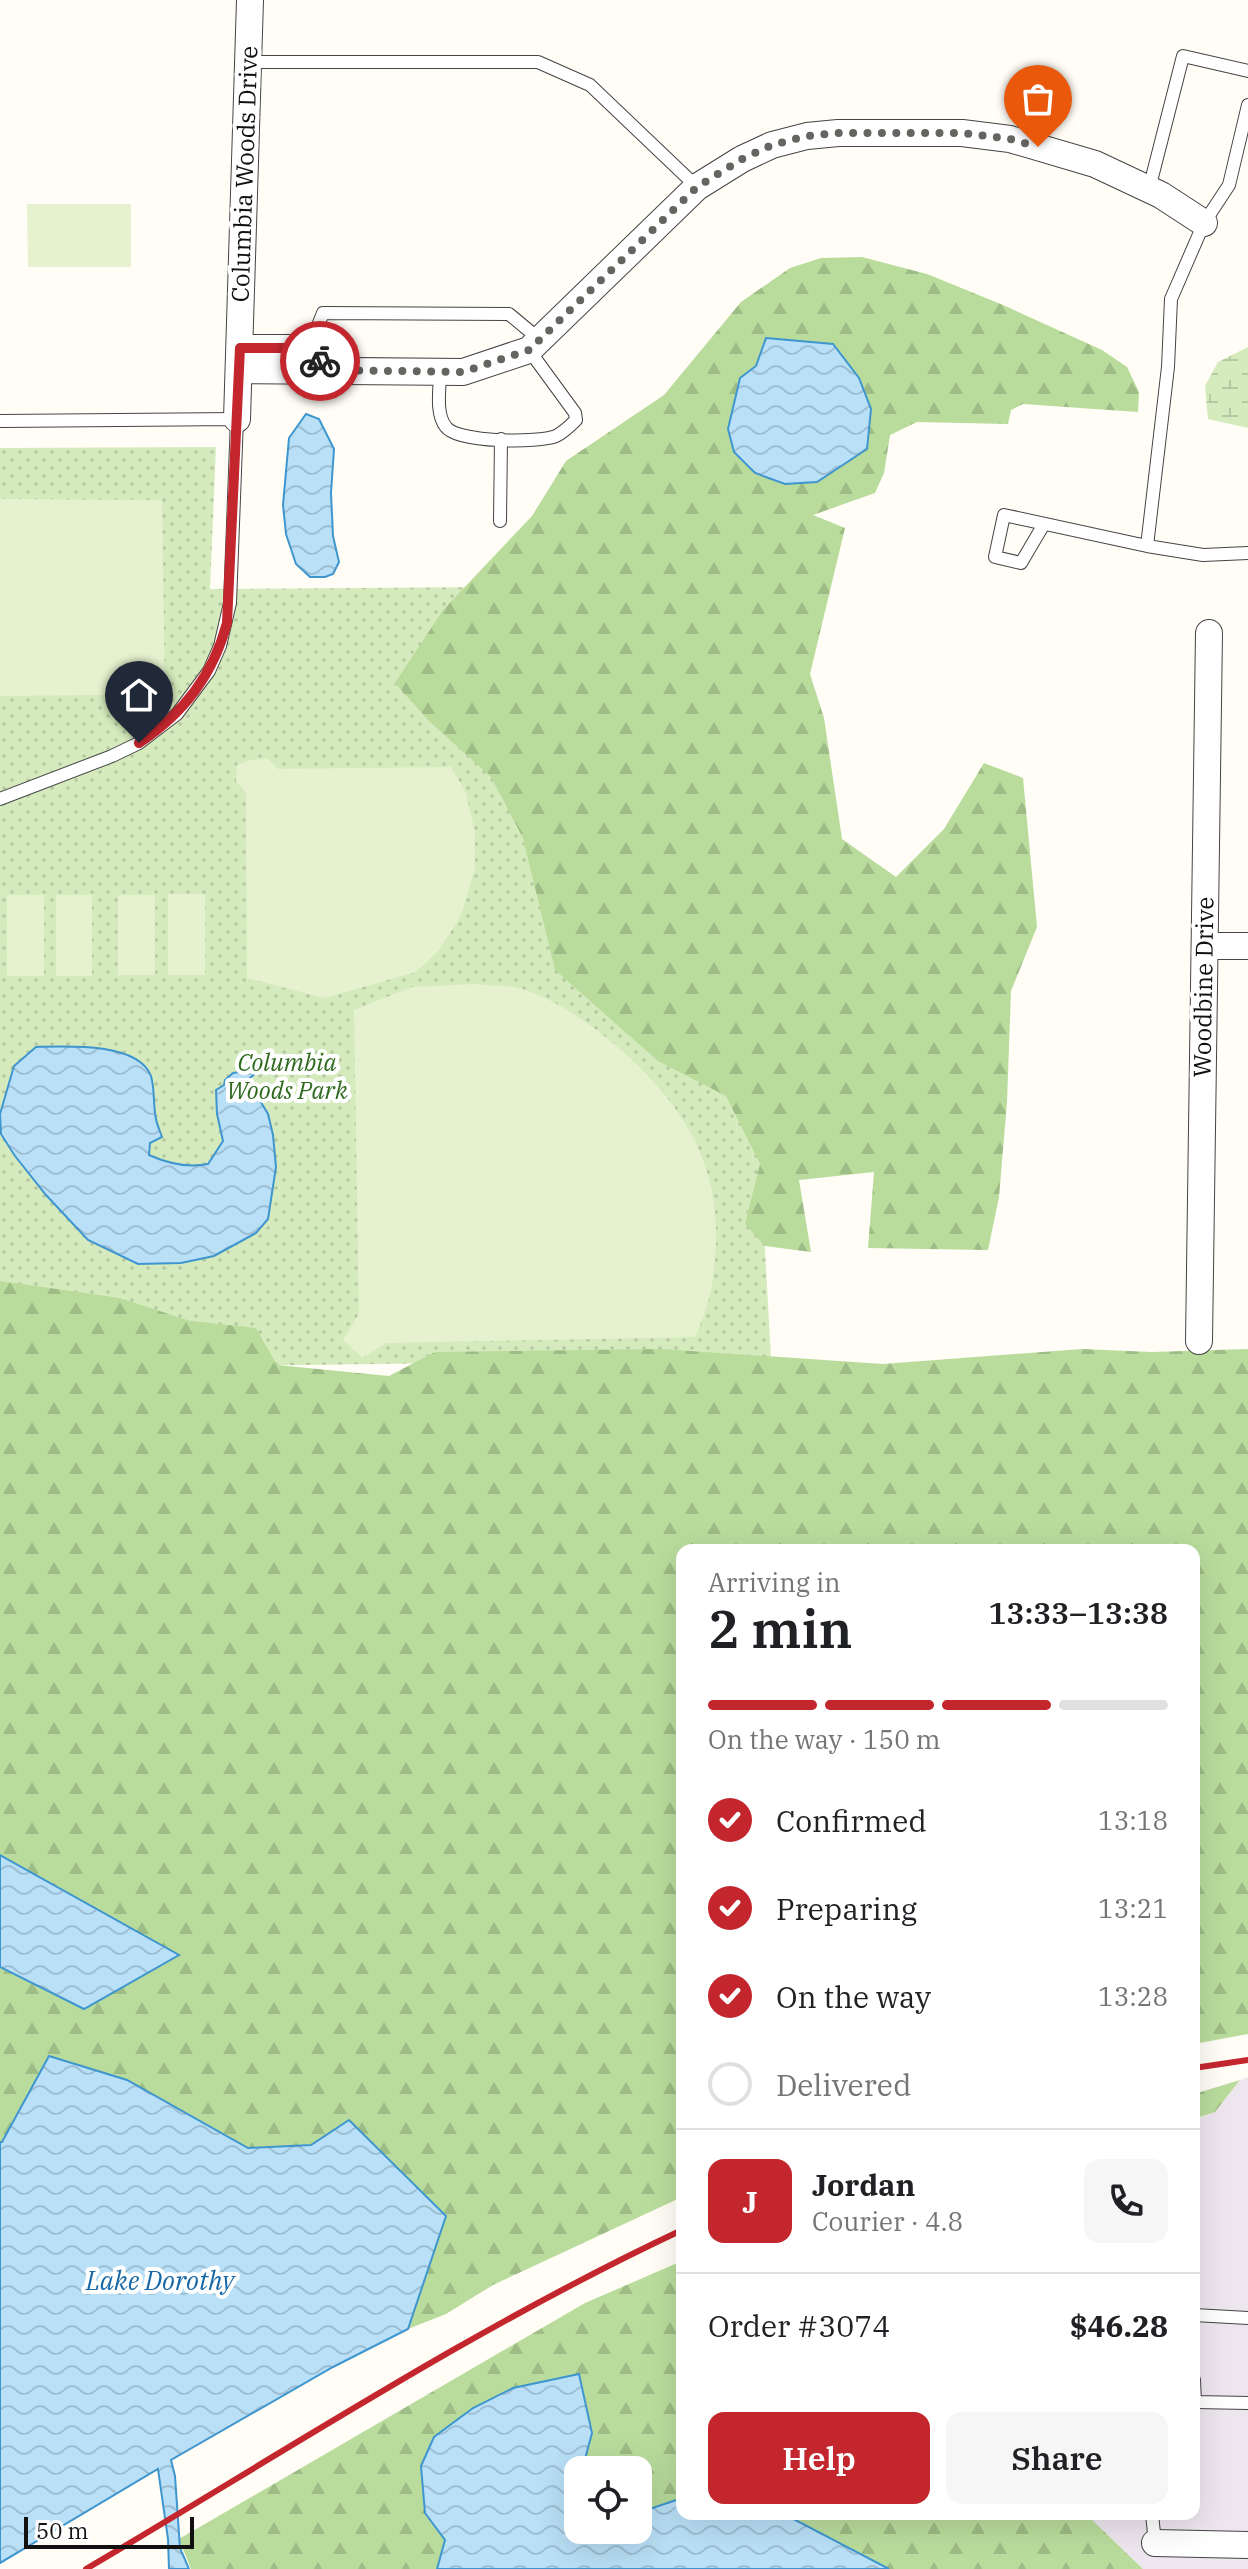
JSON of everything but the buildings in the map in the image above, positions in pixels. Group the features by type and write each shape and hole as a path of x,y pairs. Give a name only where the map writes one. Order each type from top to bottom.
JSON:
{"street":[{"name":"Columbia Woods Drive","path":"237,419 250,0"},
{"path":"240,359 328,370 463,372 534,345 697,187 742,159 772,145 807,136 962,133 1010,139 1095,164 1149,189 1204,223"},
{"path":"240,359 309,348 328,370"},
{"name":"Woodbine Drive","path":"1199,1341 1209,633"},
{"path":"1205,946 1248,946"},
{"path":"1155,2543 1248,2545"}],"lane":[{"path":"1149,189 1183,56 1248,71"},
{"path":"248,62 538,62 590,85 697,187"},
{"path":"1147,546 1168,367 1171,299 1204,223 1229,185 1248,105"},
{"path":"309,348 323,313 509,314 534,345 575,413 576,420 554,437 463,438 450,432 440,415 440,372"},
{"path":"0,421 237,419"},
{"name":"Columbia Woods Drive","path":"0,799 139,743 177,714 209,671 220,646 230,603 237,419"},
{"path":"500,521 501,439"},
{"path":"1044,524 1021,563 995,557 1004,515 1203,555 1248,553"},
{"path":"1200,2315 1248,2318"},
{"path":"1200,2402 1248,2403"},
{"path":"1153,2520 1155,2543"}],"shaded area":[{"path":"1248,2077 1248,2569 1143,2569 1092,2520 1200,2520 1200,2118 1215,2112 1240,2080"}],"green space":[{"path":"27,204 131,204 131,267 28,267"},
{"path":"862,257 927,274 1102,350 1127,367 1139,392 1138,412 1023,404 1011,410 1008,424 917,422 890,435 884,473 875,493 813,515 845,528 810,674 824,718 842,839 896,877 944,829 984,763 1023,778 1037,927 1011,991 1007,1102 999,1197 988,1250 868,1248 874,1172 799,1180 811,1252 765,1246 745,1224 760,1164 726,1096 658,1061 555,970 523,838 491,777 429,721 395,683 443,610 532,516 566,461 664,395 741,302 790,268 821,258"},
{"path":"1248,347 1248,428 1208,419 1205,386 1218,362"},
{"name":"Columbia Woods Park","path":"216,447 210,589 497,587 756,1088 771,1358 101,1368 0,1358 0,448"},
{"path":"0,499 162,500 165,694 0,696"},
{"path":"267,758 278,769 451,767 466,793 475,832 475,868 461,915 440,949 416,972 324,998 247,978 246,793 236,781 237,765"},
{"path":"168,894 205,894 205,975 168,975"},
{"path":"7,895 44,895 44,976 7,976"},
{"path":"56,895 92,895 92,976 56,976"},
{"path":"118,895 155,895 155,975 118,975"},
{"path":"476,984 514,987 531,992 581,1019 637,1064 675,1108 690,1131 710,1183 716,1243 711,1291 695,1337 386,1343 363,1358 343,1340 359,1314 354,1010 412,987"},
{"path":"0,1281 120,1298 190,1321 256,1328 277,1365 389,1376 435,1352 661,1349 883,1364 1082,1349 1152,1352 1248,1349 1248,2034 1200,2043 1200,1544 676,1544 676,2200 493,2285 446,2314 408,2329 446,2216 311,2145 248,2148 127,2080 0,2142 0,1967 84,2009 178,1955 0,1855"},
{"path":"1240,2080 1215,2112 1200,2117 1200,2092"},
{"path":"676,2264 676,2500 652,2508 652,2456 586,2456 592,2433 578,2374 425,2513 445,2540 437,2569 191,2569 179,2539 585,2303"},
{"path":"795,2520 1092,2520 1143,2569 889,2569"}],"water":[{"path":"766,338 833,344 859,378 871,409 867,449 817,482 785,484 755,473 734,452 728,429 740,378 756,366"},
{"path":"306,414 319,419 334,449 331,493 333,536 339,562 333,574 325,577 310,577 296,564 286,534 283,505 289,438"},
{"path":"36,1047 100,1048 132,1057 144,1065 151,1076 155,1114 162,1137 150,1143 149,1155 185,1165 208,1164 223,1141 216,1090 233,1073 260,1069 250,1078 251,1086 268,1114 276,1167 268,1219 256,1233 214,1256 181,1263 138,1264 88,1240 46,1195 1,1134 0,1114 14,1066"},
{"path":"0,1855 179,1955 84,2009 0,1967"},
{"name":"Lake Dorothy","path":"49,2056 127,2080 248,2148 311,2145 349,2120 446,2216 408,2329 333,2367 171,2460 180,2548 189,2569 169,2569 158,2469 0,2563 0,2142"},
{"path":"579,2374 592,2433 586,2456 564,2456 564,2544 652,2544 652,2508 676,2500 676,2520 795,2520 889,2569 437,2569 445,2540 425,2513 421,2466 434,2437 473,2408 513,2388"}],"railway":[{"path":"1200,2067 1248,2060"},
{"path":"86,2569 454,2349 676,2233"}],"way so far":[{"path":"320,361 328,370 463,372 529,350 697,187 742,159 772,145 807,136 838,133 962,133 1010,139 1038,147"}],"route":[{"path":"139,743 158,731 194,695 209,671 227,623 240,348 309,348 320,361"}]}
